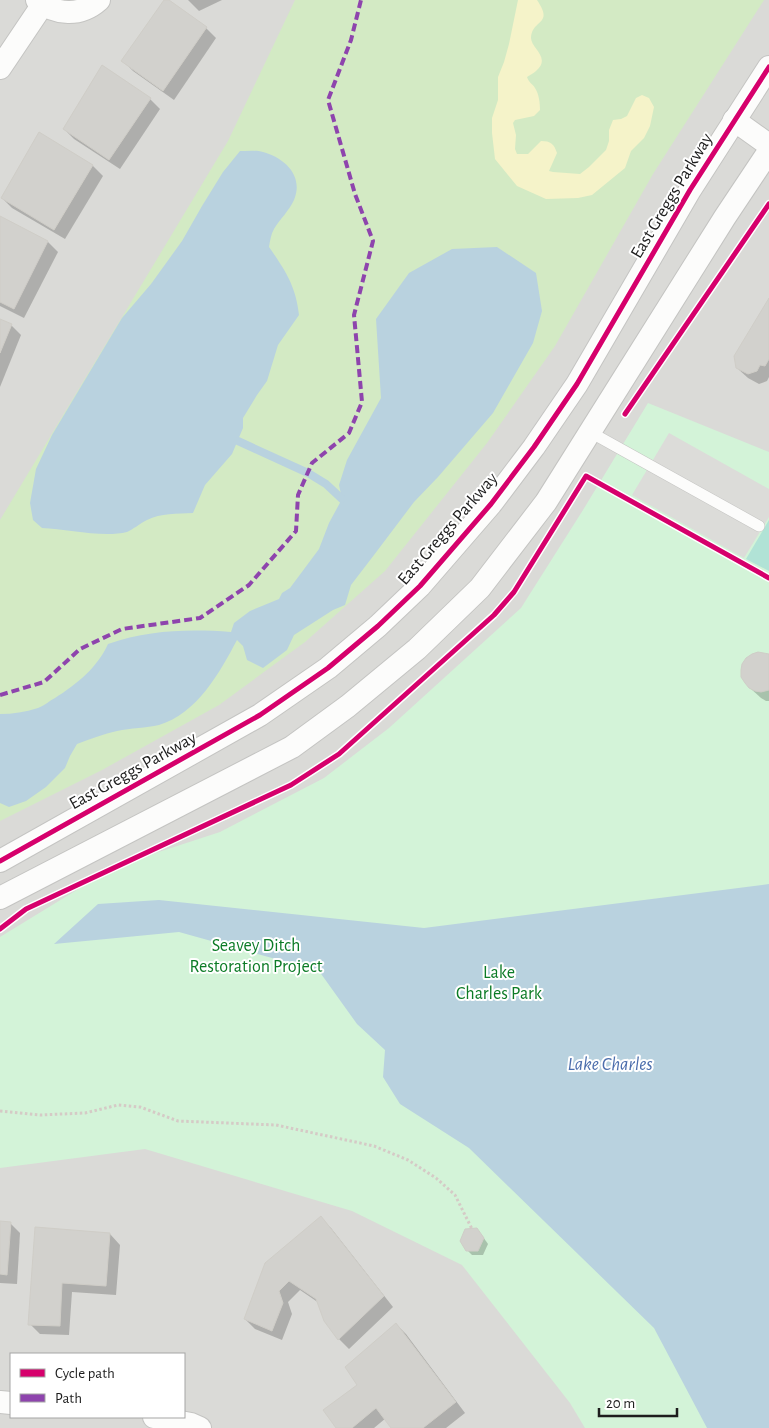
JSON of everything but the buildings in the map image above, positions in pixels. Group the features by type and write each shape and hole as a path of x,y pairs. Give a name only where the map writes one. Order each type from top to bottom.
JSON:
{"street":[{"path":"0,68 40,2 50,9 65,13 80,11 99,0"},
{"name":"East Greggs Parkway","path":"0,861 260,715 328,668 378,626 420,586 491,504 534,447 571,392 690,190 769,67"},
{"path":"734,120 769,146"},
{"path":"0,898 292,747 348,706 417,650 480,588 546,502 725,217 769,151"},
{"path":"159,1418 191,1424 200,1428"}],"lane":[{"path":"590,432 759,526"}],"path":[{"path":"0,1111 40,1115 85,1113 118,1104 140,1107 178,1121 276,1125 374,1146 408,1160 436,1178 455,1194 472,1229"}],"shaded area":[{"path":"0,0 769,0 769,1428 0,1428"},
{"path":"669,433 769,489 769,517 744,558 632,495"}],"green space":[{"path":"295,0 764,0 653,174 555,346 487,443 385,571 305,642 219,705 102,770 0,821 0,520 228,141"},
{"name":"Lake Charles Park","path":"648,403 769,452 769,1428 585,1428 570,1403 462,1265 352,1211 145,1149 0,1168 0,937 116,866 220,832 324,778 389,728 521,608"},
{"path":"769,520 769,571 746,559"}],"sand":[{"path":"518,0 537,0 544,14 531,37 542,61 536,71 527,77 537,93 540,110 534,116 515,120 513,123 517,154 528,154 541,141 550,142 557,153 549,171 580,174 606,150 609,141 609,130 613,120 627,116 636,98 642,95 649,98 654,107 650,126 644,138 631,151 625,168 592,195 578,198 546,199 517,186 495,159 492,118 498,100 498,77 509,44"}],"water":[{"path":"240,151 257,151 271,155 285,163 294,176 296,191 294,200 274,229 269,247 289,279 298,305 299,315 278,345 267,381 243,418 243,428 232,454 205,485 193,513 158,516 127,532 117,534 96,534 42,528 33,520 30,503 36,469 52,435 122,318 151,284 182,241 223,172"},
{"path":"497,247 536,273 542,311 533,343 493,413 414,502 351,585 345,605 333,610 294,635 287,650 263,668 247,660 243,646 237,640 215,678 196,702 185,712 173,720 159,725 117,731 77,744 65,768 46,787 26,801 9,807 0,803 0,714 33,709 55,698 86,675 98,661 108,644 154,633 231,632 234,623 250,611 279,599 282,593 290,588 319,549 329,523 342,499 339,485 347,460 381,398 376,319 409,273 452,249"},
{"name":"Lake Charles","path":"769,884 769,1428 707,1428 654,1328 469,1148 400,1104 383,1077 385,1050 357,1024 319,971 179,932 54,944 98,904 159,900 424,928"}],"waterway":[{"path":"238,441 308,473 326,484 342,499"}],"marked path":[{"path":"0,695 44,682 80,649 122,629 200,618 249,585 296,531 298,495 312,463 349,433 362,402 354,315 373,241 355,194 328,100 351,40 361,0"}],"cycle path":[{"path":"0,861 260,715 328,668 378,626 420,586 491,504 534,447 577,384 690,190 769,67"},
{"path":"625,414 769,204"},
{"path":"0,929 26,909 291,785 339,754 494,615 514,592 586,476 769,578"}],"park label":[{"name":"Seavey Ditch Restoration Project","path":"256,956"}]}
